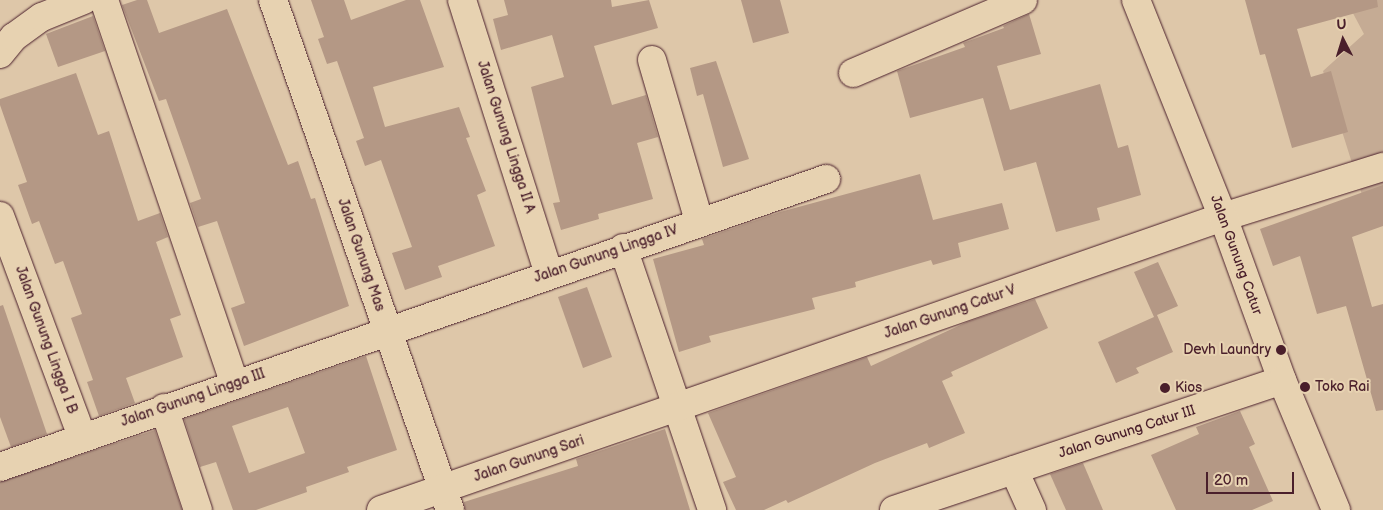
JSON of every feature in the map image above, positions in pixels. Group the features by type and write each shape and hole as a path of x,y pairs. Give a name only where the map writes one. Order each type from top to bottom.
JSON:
{"street":[{"path":"0,54 14,37 42,17 84,0"},
{"path":"104,0 235,384"},
{"name":"Jalan Gunung Mas","path":"273,0 447,499"},
{"name":"Jalan Gunung Lingga II A","path":"462,0 549,274"},
{"path":"853,72 1023,0"},
{"name":"Jalan Gunung Catur","path":"1136,0 1223,217 1282,380 1336,510"},
{"path":"652,60 698,221"},
{"name":"Jalan Gunung Catur V","path":"677,407 1223,217 1383,167"},
{"name":"Jalan Gunung Lingga IV","path":"387,330 698,221 826,179"},
{"name":"Jalan Gunung Lingga I B","path":"0,216 82,437"},
{"path":"623,248 712,510"},
{"name":"Jalan Gunung Lingga III","path":"0,467 387,330"},
{"name":"Jalan Gunung Catur III","path":"894,510 1282,380"},
{"name":"Jalan Gunung Sari","path":"381,510 447,499 677,407"},
{"path":"164,408 198,510"},
{"path":"1014,470 1032,510"}],"shaded area":[{"path":"1346,0 1383,0 1383,190 1363,198 1323,71 1364,34"}],"building":[{"path":"137,0 147,0 159,33 227,9 288,165 298,161 311,199 315,198 349,306 244,346 231,308 245,303 217,221 198,227 190,203 201,199 166,99 159,101 122,5"},
{"path":"311,0 344,0 351,20 406,0 420,0 444,67 373,87 385,127 459,107 470,137 466,138 486,191 477,195 495,246 438,266 442,277 405,290 392,253 412,247 381,160 365,166 356,141 364,138 337,61 327,64 318,39 324,37"},
{"path":"504,0 611,0 612,7 649,0 658,28 594,46 612,105 646,95 658,137 637,143 653,199 598,214 599,219 561,230 553,203 560,202 531,87 564,77 552,35 501,50 493,19 508,15"},
{"path":"741,0 780,0 789,33 753,43"},
{"path":"1245,0 1377,0 1378,7 1297,29 1311,77 1331,71 1348,132 1292,148 1265,54 1260,55"},
{"path":"1029,14 1041,54 997,66 1010,110 1100,84 1118,148 1128,145 1141,195 1097,208 1100,220 1056,232 1036,162 1004,171 983,98 910,118 897,71 965,47 963,43 1004,28 1003,26"},
{"path":"93,16 105,51 58,67 46,34"},
{"path":"716,61 749,159 723,167 703,94 697,96 690,68"},
{"path":"76,73 98,135 109,131 138,221 160,213 168,237 156,242 181,315 170,319 183,357 126,378 135,403 99,416 87,382 93,380 71,318 82,314 63,261 55,264 39,221 32,224 18,185 27,182 0,105 0,99"},
{"path":"920,174 933,220 1002,203 1009,229 958,243 961,257 933,265 931,260 855,282 856,287 812,298 815,309 709,336 711,342 679,352 653,259 704,245 702,239 780,212"},
{"path":"1383,185 1383,226 1352,237 1372,307 1383,304 1383,410 1376,411 1346,306 1317,314 1300,256 1273,266 1260,229"},
{"path":"1158,262 1178,306 1157,315 1173,352 1136,368 1139,373 1116,383 1098,342 1154,317 1134,272"},
{"path":"587,287 612,357 583,368 558,297"},
{"path":"1035,299 1048,328 951,372 953,376 942,381 965,433 929,448 927,443 875,463 788,503 786,500 764,510 736,510 723,482 736,477 708,413 867,357 871,366 967,322"},
{"path":"3,305 47,434 11,447 0,417 0,306"},
{"path":"366,356 397,450 347,467 349,472 306,487 307,492 256,510 233,510 216,462 200,467 184,419","holes":["288,407 305,453 249,473 232,426"]},
{"path":"1240,411 1255,444 1249,447 1273,501 1252,510 1176,510 1151,455 1199,434 1196,427"},
{"path":"665,429 690,510 465,510 464,502 578,466 576,459"},
{"path":"155,430 182,510 0,510 0,482"},
{"path":"1083,463 1103,510 1066,510 1050,474"}],"place":[{"name":"Devh Laundry","path":"1281,350"},
{"name":"Toko Rai","path":"1305,387"},
{"name":"Kios","path":"1165,388"}]}
